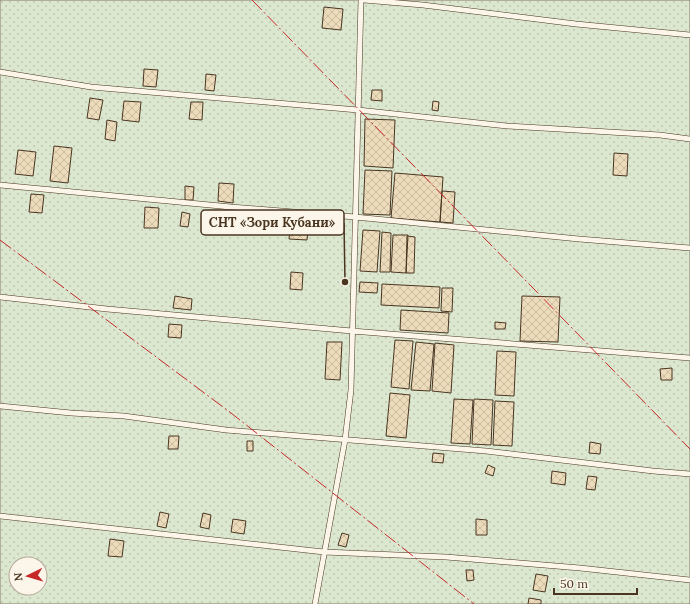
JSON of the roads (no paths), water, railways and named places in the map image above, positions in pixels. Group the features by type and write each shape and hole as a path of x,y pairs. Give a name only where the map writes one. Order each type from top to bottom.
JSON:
{"lane":[{"path":"315,604 345,440 351,390 358,110 363,0 423,5 576,24 690,35"},
{"path":"0,72 91,87 358,110 507,126 660,135 690,139"},
{"path":"0,185 231,208 355,217 579,239 690,248"},
{"path":"0,297 106,309 352,331 690,358"},
{"path":"0,406 71,414 124,416 226,430 486,451 690,474"},
{"path":"0,516 324,552 454,558 580,568 690,580"}],"place":[{"name":"СНТ «Зори Кубани»","path":"345,282"}]}
